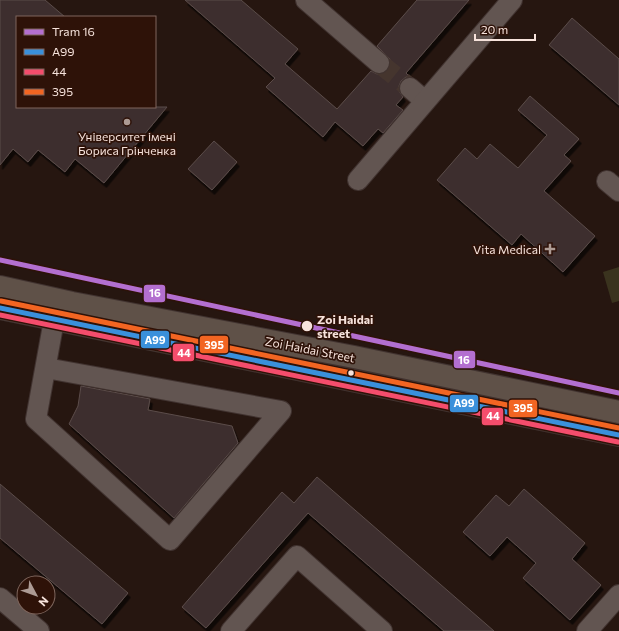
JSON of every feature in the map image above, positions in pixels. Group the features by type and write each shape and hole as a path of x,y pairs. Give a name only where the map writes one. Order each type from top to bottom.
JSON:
{"main road":[{"name":"Zoi Haidai Street","path":"0,287 72,303 354,357 619,412"},
{"name":"Zoi Haidai Street","path":"0,308 619,435"}],"street":[{"path":"306,0 379,63"},
{"path":"358,180 512,0"},
{"path":"410,88 425,101"},
{"path":"46,368 281,411 170,540 36,419 54,320"},
{"path":"231,631 297,556 382,631"},
{"path":"587,631 619,595"},
{"path":"0,598 39,631"}],"shaded area":[{"path":"619,267 619,301 612,303 603,272"}],"building":[{"path":"0,0 45,0 64,16 16,16 16,108 167,107 104,183 75,159 65,172 38,150 28,162 13,149 0,165"},
{"path":"185,0 241,0 298,49 285,64 337,109 371,71 377,74 383,74 388,70 390,59 377,46 417,0 469,0 406,73 410,77 406,77 401,81 399,91 403,97 396,105 403,110 383,133 378,129 363,146 335,122 323,137 266,87 275,78"},
{"path":"572,18 619,59 619,105 549,45"},
{"path":"530,96 579,139 564,155 571,161 544,191 595,236 563,272 521,234 512,245 437,180 465,148 477,159 490,144 518,168 547,135 518,110"},
{"path":"214,141 237,162 212,190 188,169"},
{"path":"81,386 150,399 148,410 232,426 238,443 174,518 69,424 78,406"},
{"path":"317,477 494,631 444,631 308,513 206,628 182,607 282,492 294,503"},
{"path":"0,484 128,593 102,624 56,585 56,575 44,575 0,538"},
{"path":"524,489 585,543 572,559 601,585 570,620 523,578 536,563 507,537 490,556 463,532 496,495 509,506"}],"tunnel":[{"path":"379,63 410,88"}],"tram line":[{"name":"16","path":"0,260 619,393"}],"transit line":[{"name":"395","path":"1,301 619,428"},
{"name":"А99","path":"0,308 619,435"},
{"name":"44","path":"0,315 618,442"}],"place":[{"name":"Університет імені Бориса Грінченка","path":"127,122"},
{"name":"Vita Medical","path":"550,249"},
{"name":"Zoi Haidai street","path":"307,326"}]}
